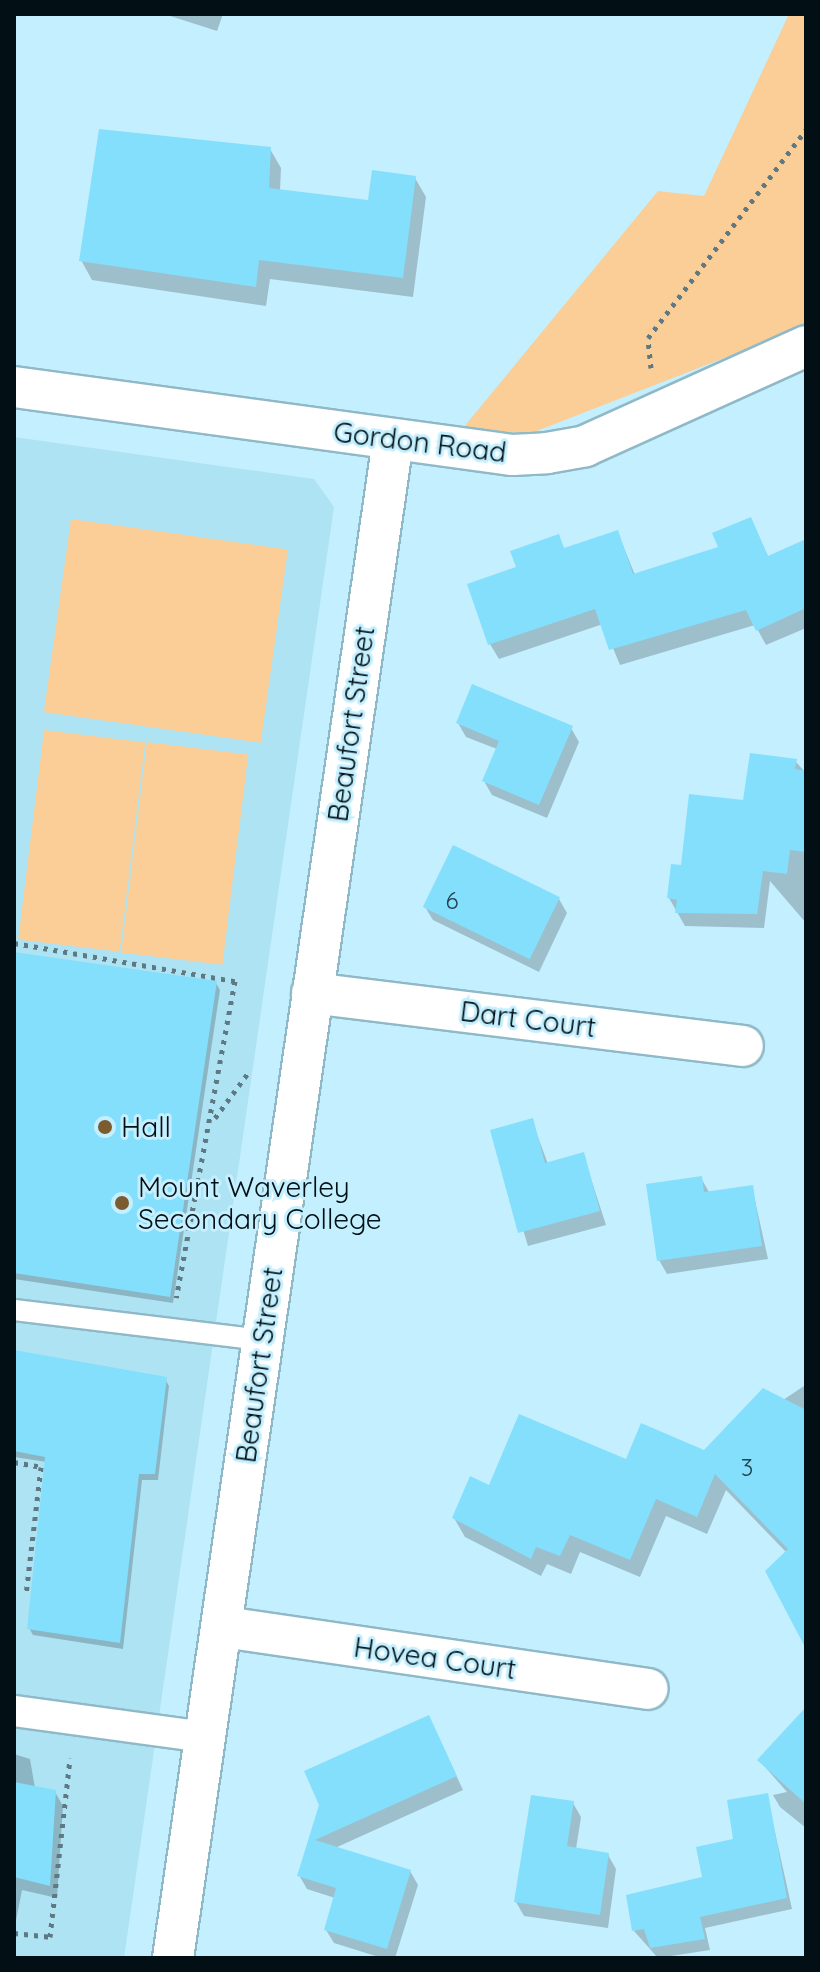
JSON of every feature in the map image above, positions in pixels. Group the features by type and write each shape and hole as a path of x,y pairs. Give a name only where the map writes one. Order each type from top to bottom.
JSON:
{"street":[{"name":"Gordon Road","path":"14,387 393,440 547,453 585,446 806,346"},
{"name":"Beaufort Street","path":"173,1958 224,1627 262,1340 393,440"},
{"name":"Dart Court","path":"312,993 743,1046"},
{"name":"Hovea Court","path":"224,1627 647,1689"},
{"path":"14,1711 205,1737"}],"lane":[{"path":"14,1310 262,1340"}],"path":[{"path":"655,414 648,338 806,130"},
{"path":"14,943 235,981 214,1119 175,1304 160,1301"},
{"path":"214,1119 248,1073"},
{"path":"14,1462 41,1467 26,1595"},
{"path":"14,1933 50,1937 73,1758 58,1756"}],"shaded area":[{"path":"789,14 806,14 806,326 529,434 463,428 658,191 704,196"},
{"name":"Mount Waverley Secondary College","path":"14,437 314,479 334,507 124,1958 14,1958"},
{"path":"71,519 288,549 261,743 44,712"},
{"path":"44,730 145,742 120,952 18,939"},
{"path":"147,742 248,754 222,965 121,952"}],"building":[{"path":"99,129 271,147 269,188 368,200 372,170 416,176 403,278 259,260 256,287 79,261"},
{"path":"751,517 768,556 806,539 806,608 756,631 746,610 609,650 595,609 488,645 467,584 516,567 510,551 559,534 564,548 618,530 633,574 718,547 712,533"},
{"path":"472,684 573,726 539,805 482,781 499,741 456,723"},
{"path":"750,753 797,759 795,769 806,771 806,852 790,850 787,874 763,871 757,914 675,913 677,900 667,898 671,864 681,865 689,794 743,800"},
{"path":"453,845 560,897 530,959 423,907"},
{"name":"Hall","path":"14,952 217,981 170,1297 14,1273"},
{"path":"533,1118 545,1163 584,1152 600,1211 518,1233 490,1130"},
{"path":"702,1176 704,1192 753,1185 762,1246 657,1261 646,1184"},
{"path":"14,1350 167,1377 155,1474 139,1474 120,1643 27,1629 45,1457 14,1451"},
{"path":"763,1388 806,1410 806,1649 765,1571 788,1549 715,1474 697,1517 656,1499 630,1560 570,1535 560,1556 536,1547 531,1559 452,1518 470,1476 489,1485 519,1414 626,1459 641,1423 704,1450"},
{"path":"806,1707 806,1804 757,1760"},
{"path":"429,1715 457,1776 315,1840 411,1870 387,1949 324,1930 336,1888 297,1876 319,1805 304,1771"},
{"path":"14,1782 56,1790 50,1886 14,1877"},
{"path":"768,1793 787,1898 700,1917 705,1939 650,1948 644,1929 632,1931 626,1895 702,1877 696,1847 733,1839 727,1800"},
{"path":"531,1795 574,1801 567,1846 609,1853 600,1915 514,1902"}],"place":[{"name":"Hall","path":"105,1127"},
{"name":"Mount Waverley Secondary College","path":"122,1203"}]}
